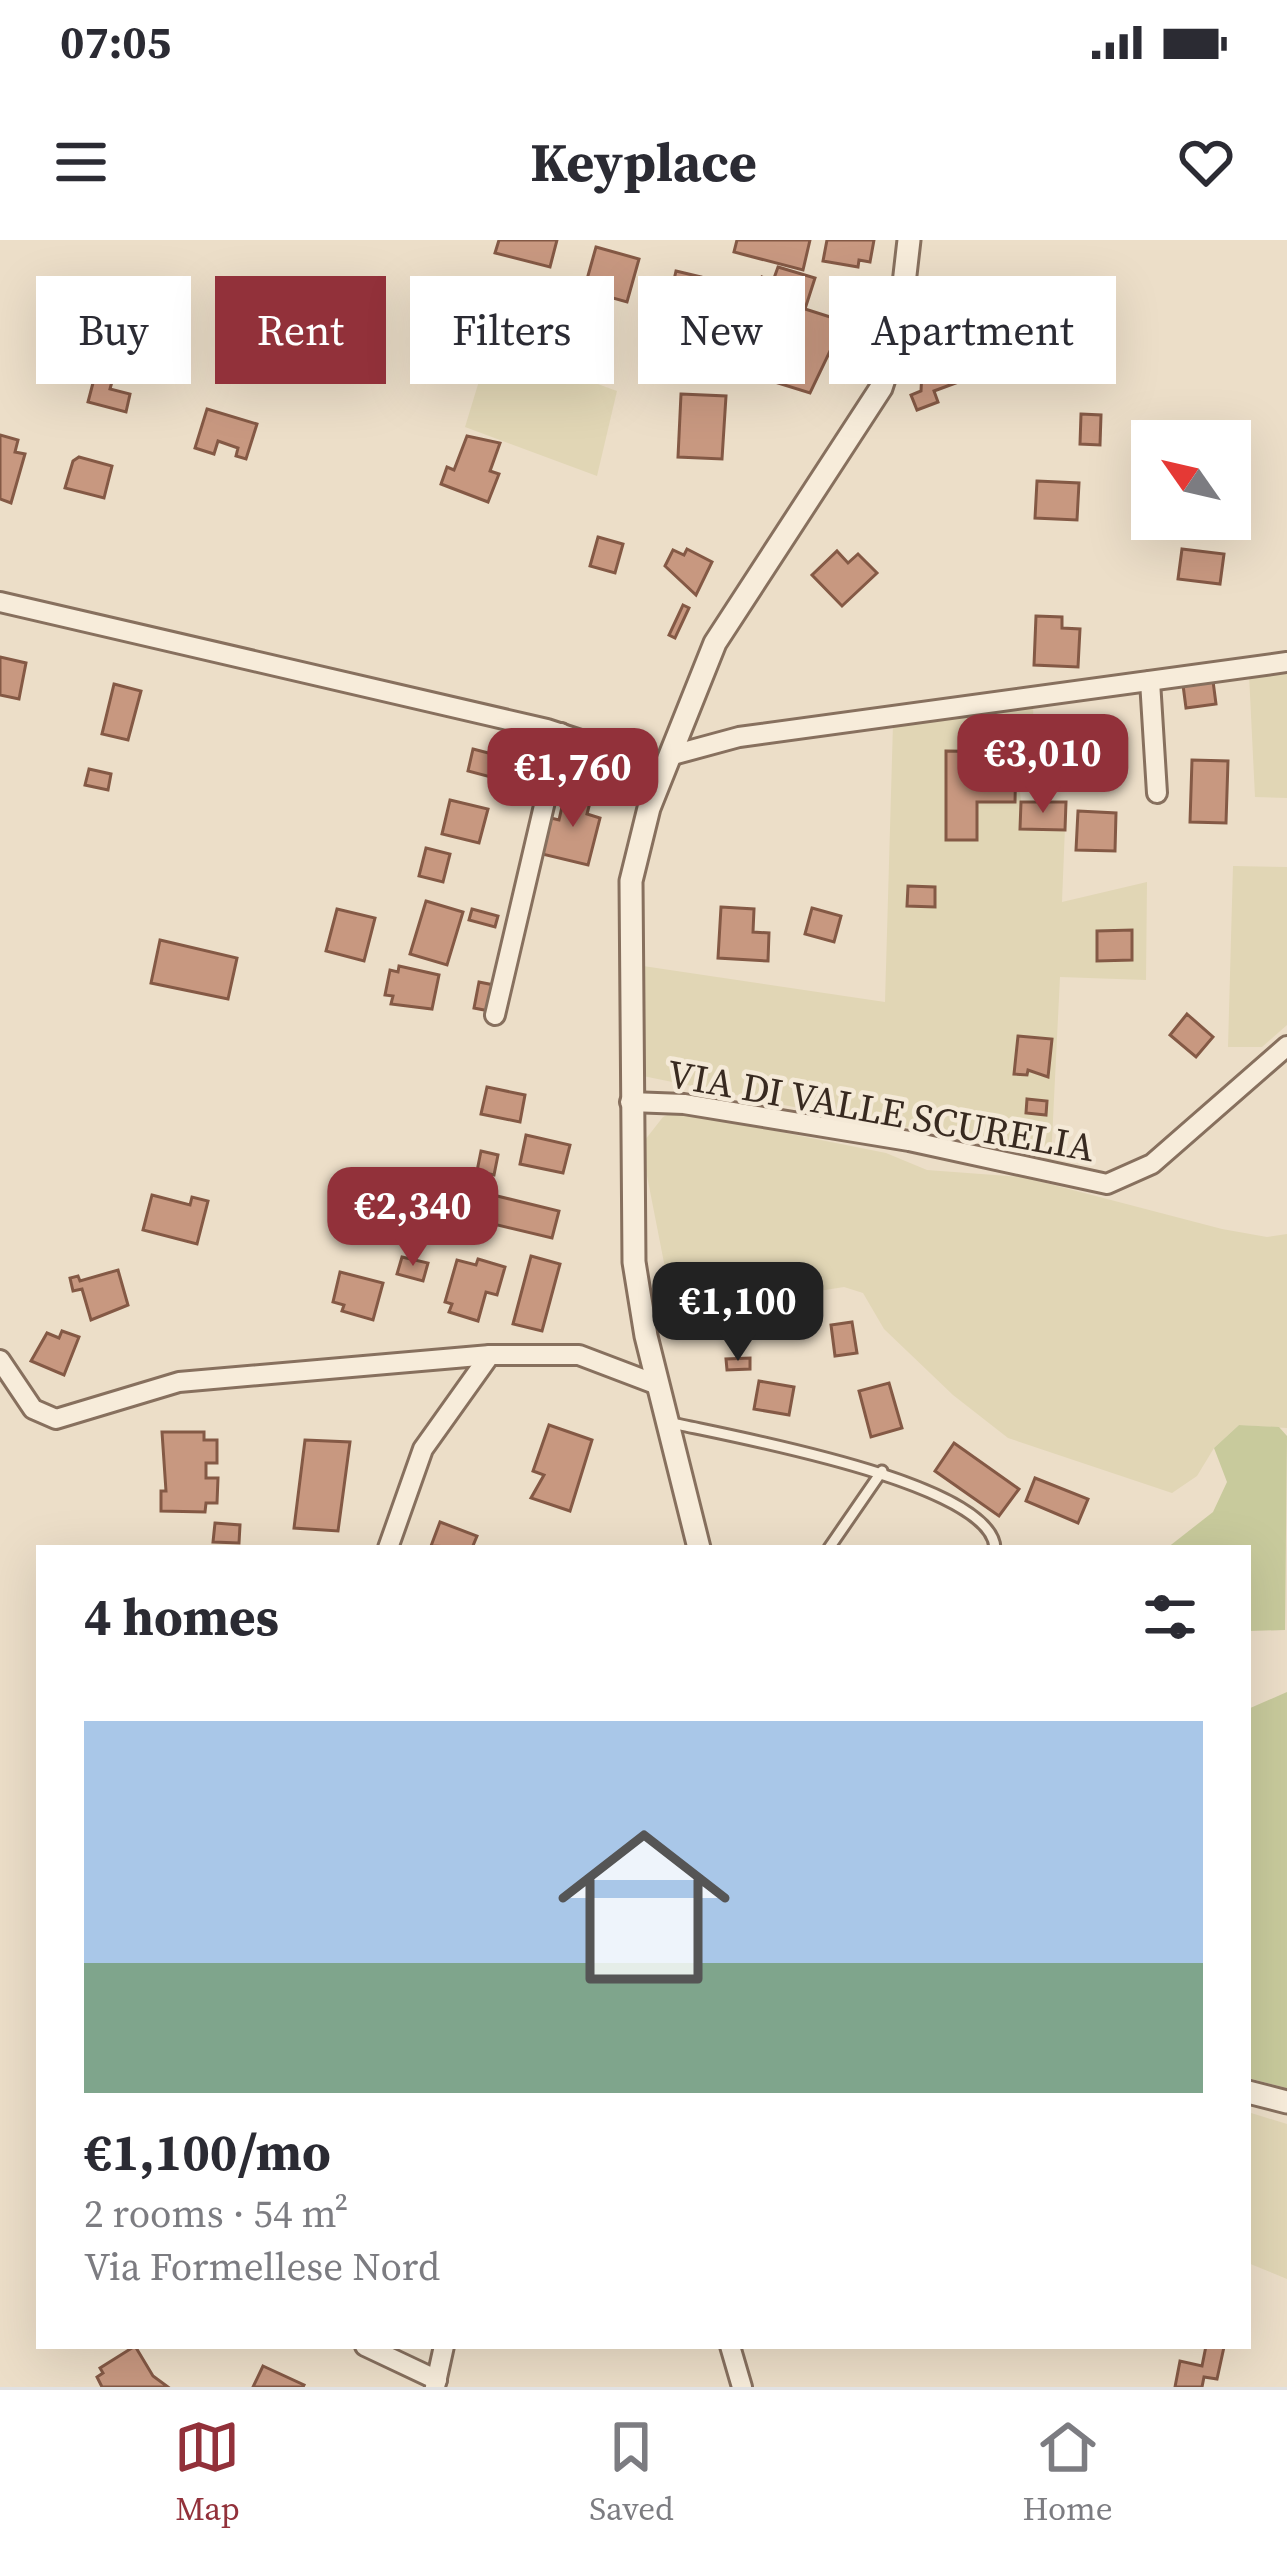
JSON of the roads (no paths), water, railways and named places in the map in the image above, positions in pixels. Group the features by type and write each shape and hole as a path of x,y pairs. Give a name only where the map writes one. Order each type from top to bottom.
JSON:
{"street":[{"path":"698,1545 658,1385 634,1262 629,897 637,850 665,766 730,616 876,398 898,336 909,240"},
{"path":"0,602 561,734 665,766 739,737 1287,662"},
{"path":"1150,681 1157,793"},
{"path":"495,1015 561,734"},
{"name":"VIA DI VALLE SCURELIA","path":"630,1102 684,1103 925,1144 1107,1184 1151,1164 1287,1046"},
{"path":"0,1360 33,1409 61,1419 179,1382 490,1355 579,1355 616,1365 658,1385"},
{"path":"389,1545 414,1467 467,1382 490,1355"},
{"path":"1251,2093 1287,2102"},
{"path":"371,2349 436,2384 443,2349"},
{"path":"731,2349 742,2387"}],"lane":[{"path":"667,1422 882,1471 985,1525 994,1534 995,1545"},
{"path":"831,1545 882,1471"}]}
